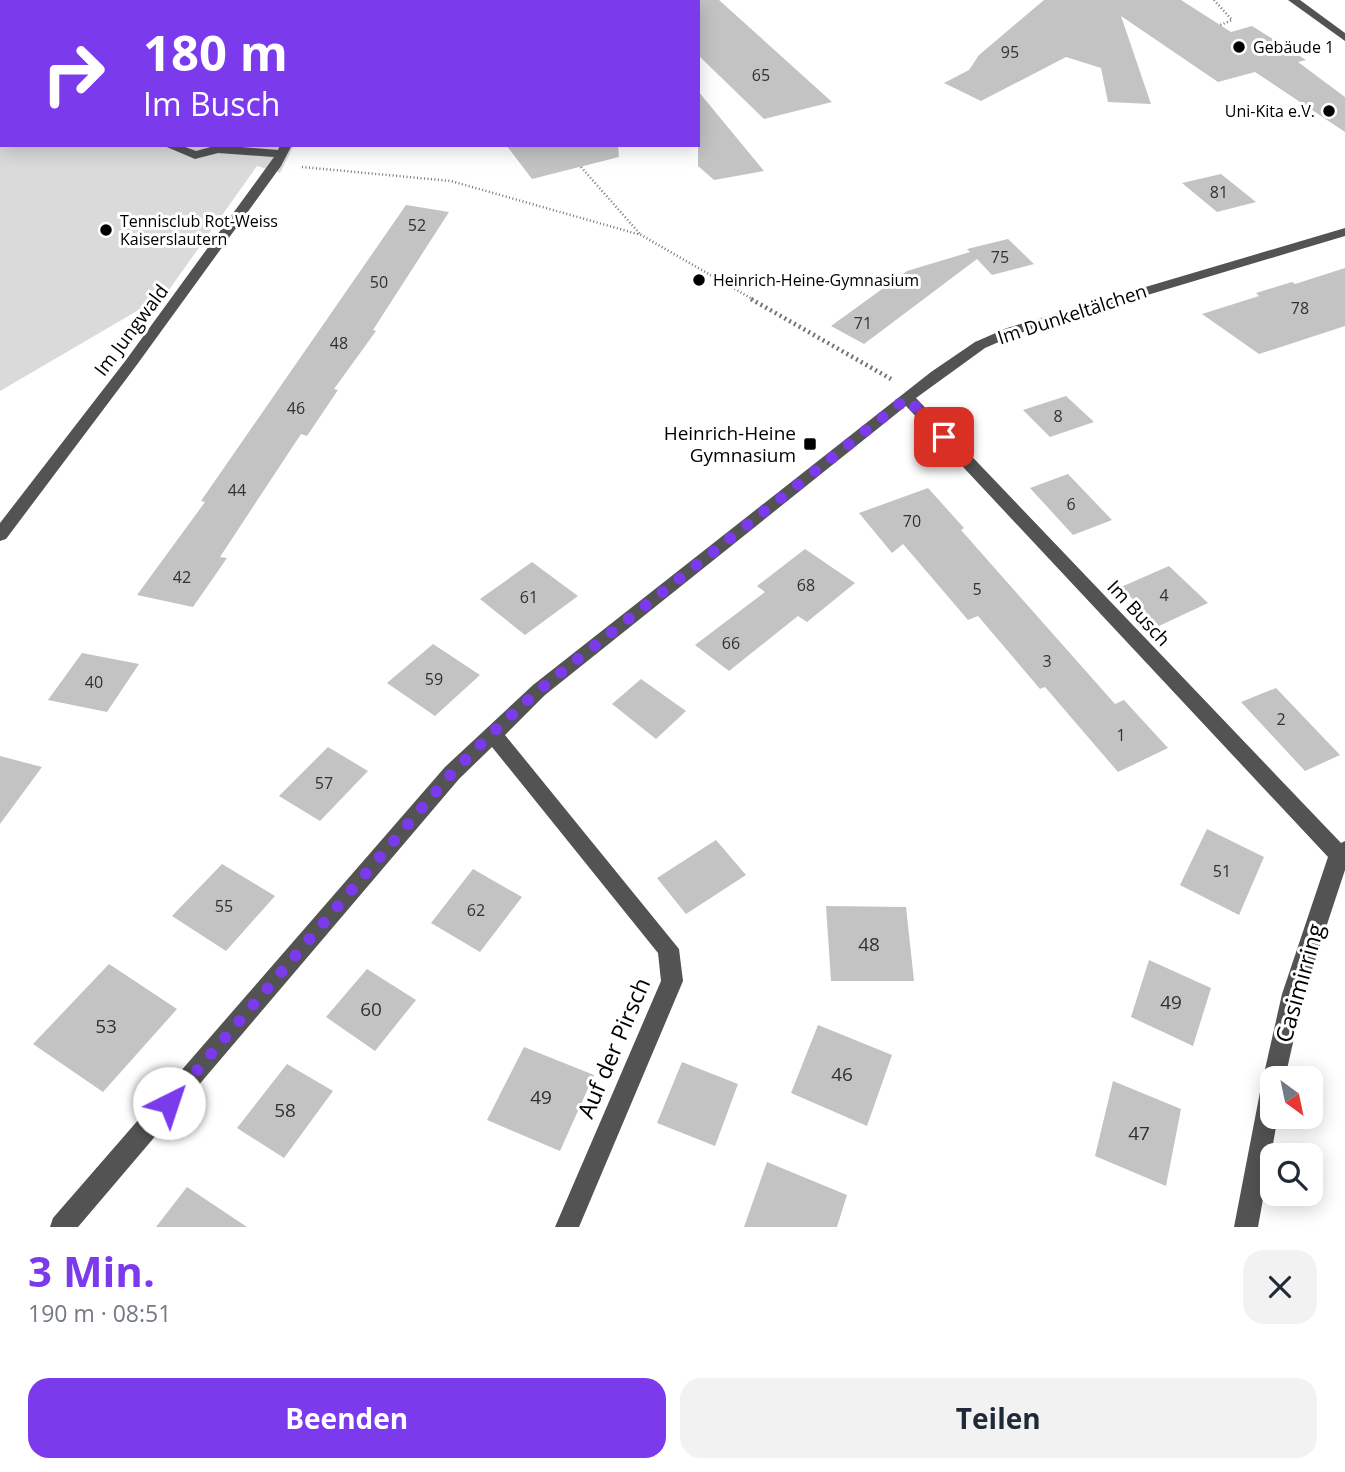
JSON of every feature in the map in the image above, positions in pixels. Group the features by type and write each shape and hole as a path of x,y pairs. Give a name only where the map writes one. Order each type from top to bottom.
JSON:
{"street":[{"path":"1293,0 1345,38"},
{"path":"173,147 195,155 218,149 284,149"},
{"name":"Im Jungwald","path":"0,535 131,363 284,149"},
{"name":"Im Dunkeltälchen","path":"62,1227 452,773 492,733 539,690 907,398 979,345 1012,331 1345,232"},
{"name":"Im Busch","path":"907,398 1343,856"},
{"name":"Auf der Pirsch","path":"492,733 668,949 672,981 567,1227"},
{"name":"Casimirring","path":"1277,1066 1293,994 1343,856"},
{"path":"1246,1227 1264,1129"}],"path":[{"path":"1214,0 1232,20 1220,25"},
{"path":"581,167 641,235"},
{"path":"306,168 451,181 641,235 901,384 907,398"}],"shaded area":[{"name":"Tennisclub Rot-Weiss Kaiserslautern","path":"0,147 293,147 280,173 257,166 166,294 0,391"}],"building":[{"path":"700,0 719,0 832,102 764,119 700,57"},
{"path":"1044,0 1181,0 1231,32 1252,26 1306,60 1298,62 1345,97 1345,132 1255,72 1218,82 1121,16 1151,104 1108,102 1101,68 1066,57 981,101 944,83 969,70 979,55"},
{"path":"700,93 764,171 714,180 698,166"},
{"path":"508,147 618,147 619,157 532,179"},
{"path":"1221,174 1256,202 1217,212 1182,183"},
{"path":"406,205 449,212 373,330 376,331 334,389 338,390 307,436 301,434 220,557 227,558 193,607 137,595 205,502 201,501"},
{"path":"1008,239 1034,264 992,275 977,259 864,344 831,326 907,271 970,252 967,249"},
{"path":"1345,268 1345,326 1259,354 1202,314 1259,296 1256,293"},
{"path":"1066,396 1094,422 1050,437 1023,410"},
{"path":"1068,474 1112,520 1073,535 1030,488"},
{"path":"928,488 964,528 961,530 1115,704 1124,700 1168,748 1118,772 1045,687 1040,689 978,616 968,620 903,544 892,553 859,513"},
{"path":"805,549 855,583 807,622 798,616 729,671 695,645 765,592 757,586"},
{"path":"532,562 578,596 525,635 480,599"},
{"path":"1169,566 1208,603 1159,626 1121,587"},
{"path":"433,644 480,675 435,716 387,683"},
{"path":"82,653 139,664 107,712 48,700"},
{"path":"641,679 686,711 656,739 612,704"},
{"path":"1276,688 1340,755 1305,771 1241,702"},
{"path":"328,747 368,771 320,821 279,796"},
{"path":"0,756 42,767 0,824"},
{"path":"1207,829 1264,857 1239,915 1180,885"},
{"path":"716,840 746,875 686,914 657,878"},
{"path":"222,864 275,896 226,951 172,916"},
{"path":"473,869 522,897 480,952 431,923"},
{"path":"826,906 906,907 914,981 831,981"},
{"path":"1149,960 1211,988 1193,1046 1131,1017"},
{"path":"109,964 177,1009 103,1092 33,1044"},
{"path":"367,969 416,1000 375,1051 326,1017"},
{"path":"818,1025 892,1055 867,1126 791,1093"},
{"path":"524,1047 594,1075 560,1151 487,1120"},
{"path":"682,1062 738,1084 715,1146 657,1123"},
{"path":"287,1064 333,1091 284,1158 237,1128"},
{"path":"1113,1081 1181,1109 1166,1186 1095,1156"},
{"path":"767,1162 847,1195 837,1227 744,1227"},
{"path":"187,1187 247,1227 156,1227"}],"place":[{"name":"Gebäude 1","path":"1239,47"},
{"name":"Uni-Kita e.V.","path":"1329,111"},
{"name":"Tennisclub Rot-Weiss Kaiserslautern","path":"106,230"},
{"name":"Heinrich-Heine-Gymnasium","path":"699,280"},
{"name":"Heinrich-Heine Gymnasium","path":"810,444"}],"route":[{"path":"169,1103 349,897 452,773 539,690 907,398 944,437"}]}
